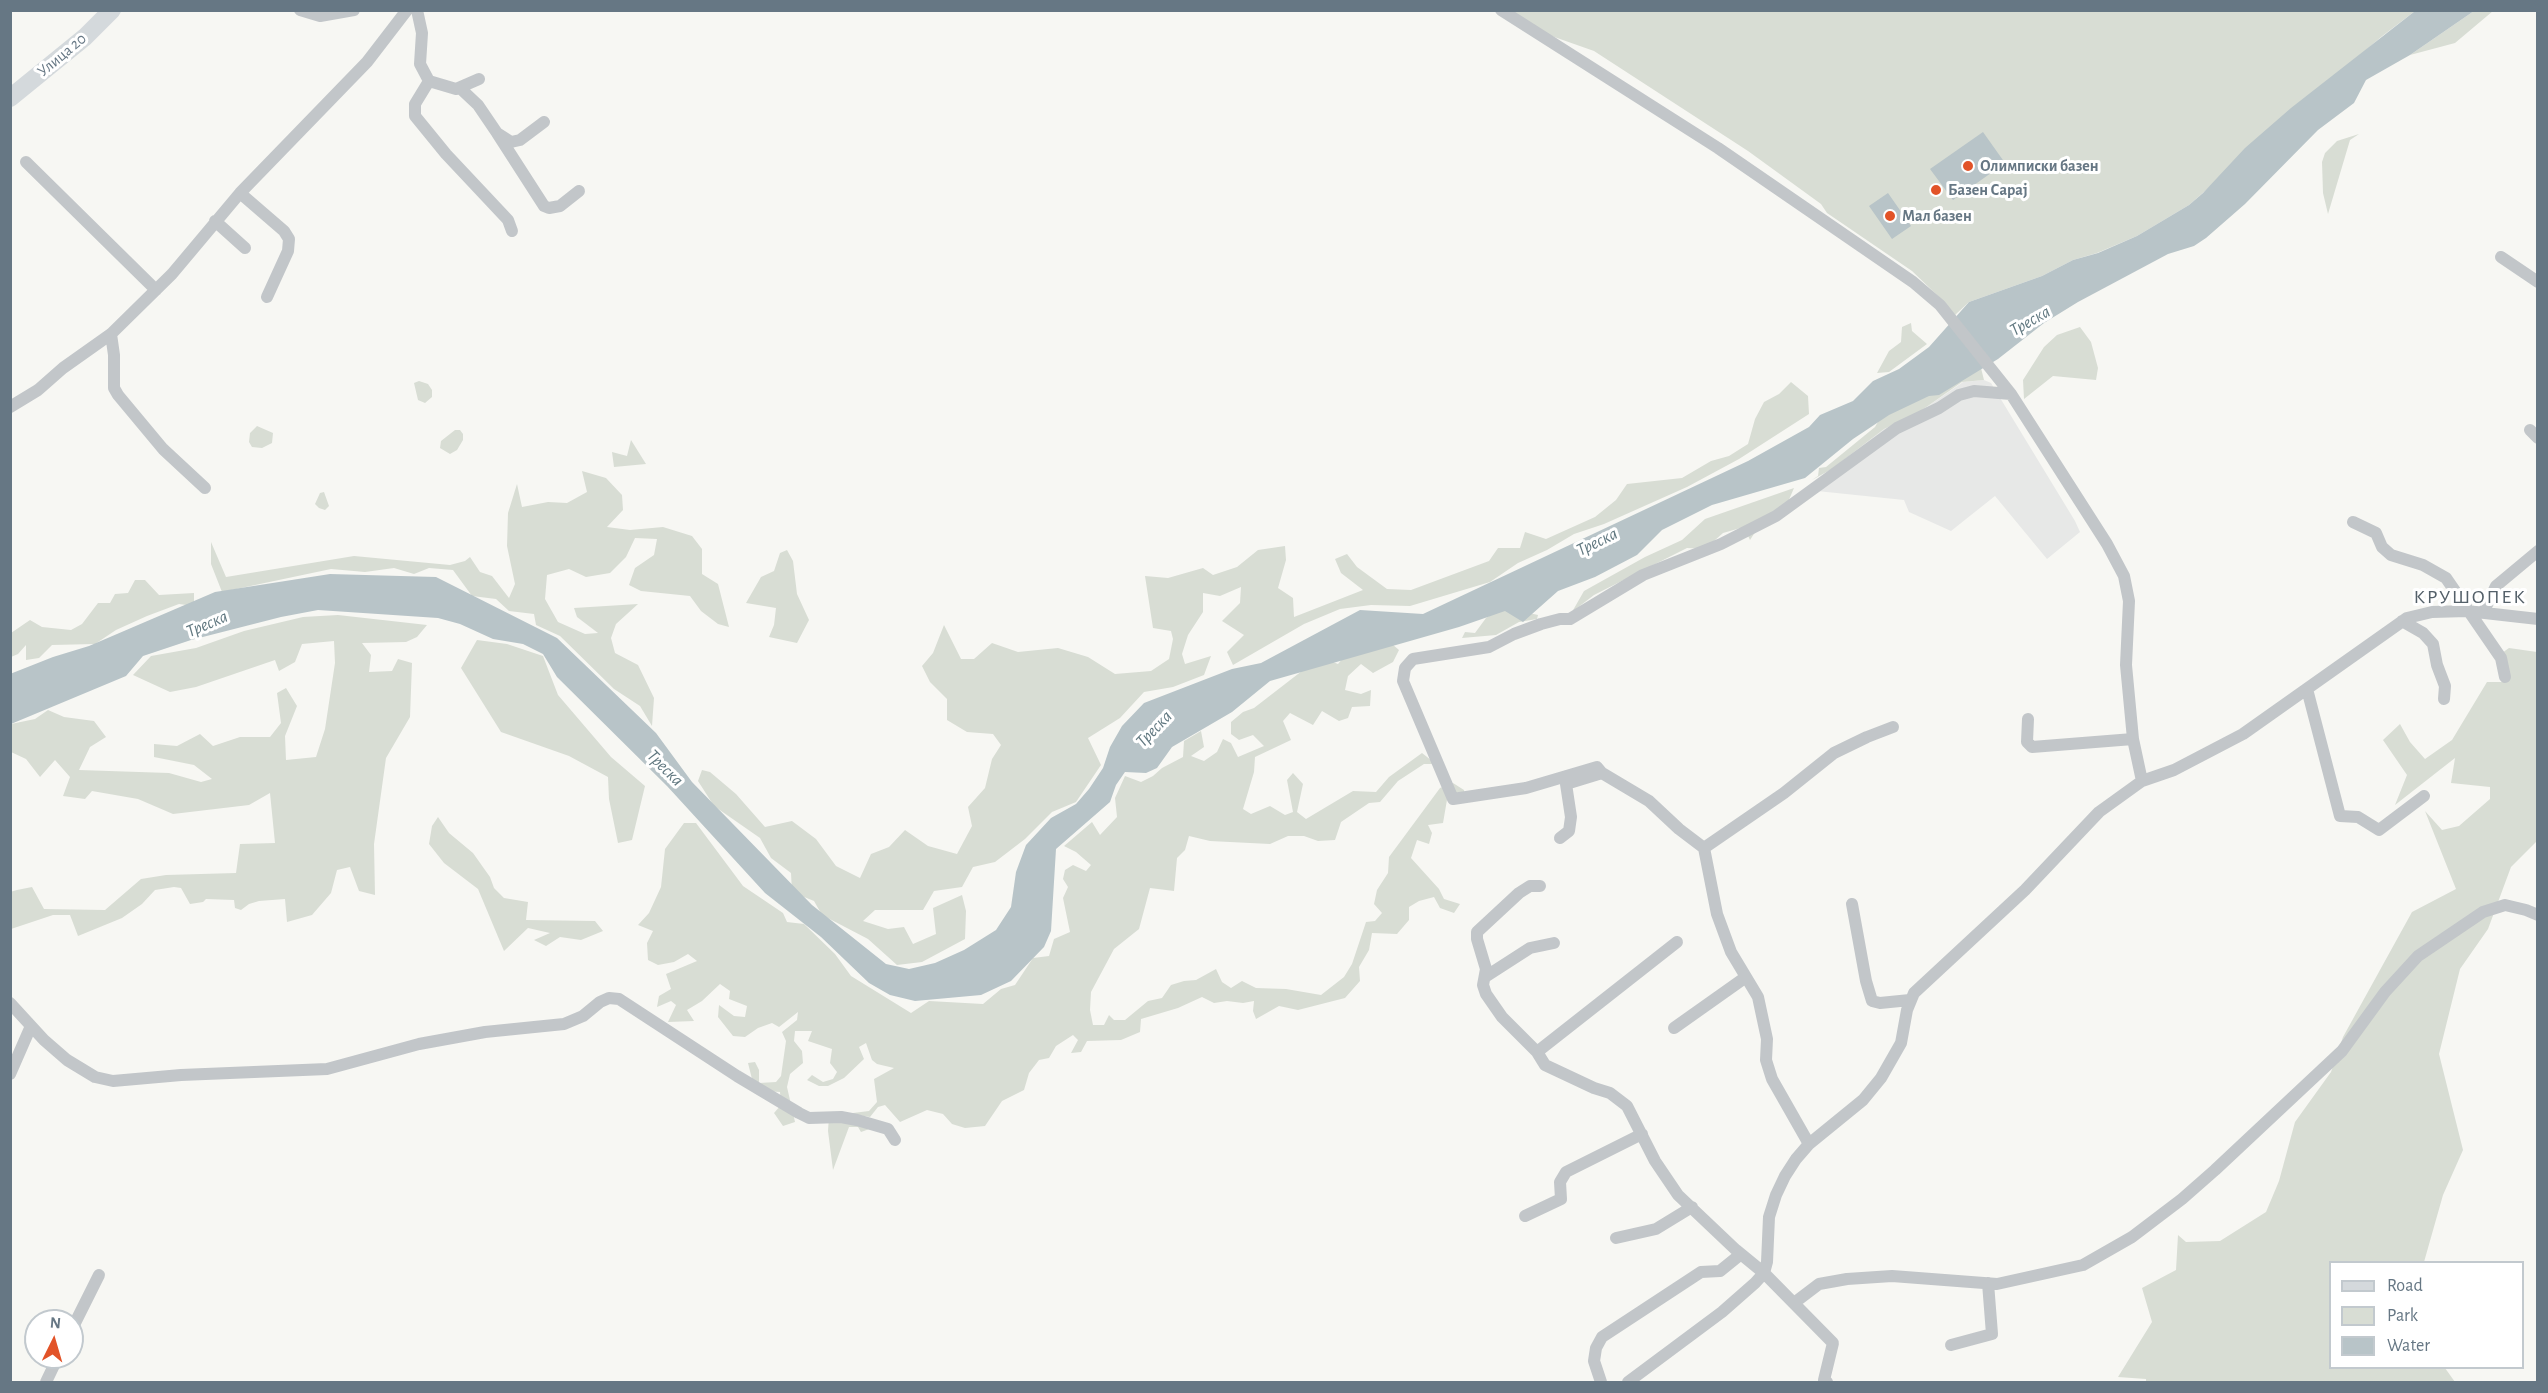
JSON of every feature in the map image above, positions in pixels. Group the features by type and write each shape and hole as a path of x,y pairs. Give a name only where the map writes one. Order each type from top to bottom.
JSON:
{"street":[{"name":"Улица 20","path":"12,96 85,37 112,10"},
{"path":"300,10 320,16 354,10"},
{"path":"10,407 38,390 63,368 111,334 172,274 240,193 360,70 407,10"},
{"path":"417,10 422,33 420,64 429,81 461,89 479,79"},
{"path":"1501,10 1718,148 1913,282 1940,305 2011,394 2107,544 2128,587 2126,665 2133,739 2142,781"},
{"path":"429,81 415,104 415,116 446,154 508,220 512,231"},
{"path":"461,89 478,105 544,206 549,208 560,206 579,191"},
{"path":"497,133 511,142 516,142 544,122"},
{"path":"26,162 156,290"},
{"path":"240,193 284,231 289,239 288,251 267,297"},
{"path":"215,221 245,248"},
{"path":"2501,257 2538,282"},
{"path":"111,334 114,355 114,388 118,395 163,448 205,488"},
{"path":"1809,1144 1772,1079 1766,1060 1767,1039 1758,997 1731,952 1717,914 1704,848 1649,801 1602,773 1597,767 1526,788 1453,799 1403,681 1405,668 1413,659 1489,647 1541,624 1560,618 1570,619 1643,575 1721,543 1776,516 1897,428 1939,408 1959,395 1974,391 2011,394"},
{"path":"2353,522 2376,533 2382,547 2391,555 2423,565 2446,578 2501,658 2505,677"},
{"path":"2484,611 2496,586 2538,552"},
{"path":"1628,1383 1722,1312 1764,1273 1767,1263 1769,1217 1776,1195 1796,1159 1809,1144 1863,1100 1881,1078 1901,1043 1910,1000 2025,890 2090,820 2142,781 2174,770 2243,734 2407,618 2432,612 2484,611 2538,619"},
{"path":"2402,621 2423,633 2433,644 2437,665 2445,686 2444,699"},
{"path":"2307,689 2340,816 2358,817 2379,830 2424,796"},
{"path":"2028,719 2027,742 2032,747 2133,739"},
{"path":"1704,848 1792,787 1834,753 1893,727"},
{"path":"1560,838 1569,831 1570,817 1566,784 1602,773"},
{"path":"1540,886 1530,886 1519,893 1477,932 1476,939 1486,969 1486,994 1502,1017 1537,1052 1545,1065 1610,1093 1627,1106 1678,1195 1764,1273 1833,1343 1824,1380 1827,1383"},
{"path":"1852,904 1866,981 1872,1001 1910,1000"},
{"path":"1794,1304 1819,1284 1847,1279 1892,1276 1997,1284 2083,1265 2132,1237 2207,1178 2342,1051 2385,992 2418,956 2483,912 2505,905 2538,915"},
{"path":"1537,1052 1677,942"},
{"path":"1485,977 1530,948 1554,943"},
{"path":"1674,1029 1746,977"},
{"path":"10,1003 67,1060 95,1077 113,1081 212,1073 327,1069 419,1044 485,1032 564,1024 583,1016 600,1002 609,998 619,999 737,1076 799,1113 809,1118 842,1117 857,1120 888,1129 895,1140"},
{"path":"10,1074 31,1026"},
{"path":"1525,1216 1560,1199 1560,1182 1566,1172 1642,1134"},
{"path":"1616,1238 1656,1229 1692,1207"},
{"path":"1600,1383 1594,1360 1596,1347 1602,1337 1701,1272 1720,1271 1741,1254"},
{"path":"82,1309 99,1275"},
{"path":"1951,1345 1992,1334 1988,1283"},
{"path":"46,1383 52,1369"}],"shaded area":[{"path":"1984,380 1991,383 2080,532 2047,559 1995,496 1951,531 1909,512 1904,500 1817,491 1818,480 1884,429 1915,415 1963,382"}],"green space":[{"path":"1507,11 2415,11 2381,37 2189,205 2137,236 2097,253 2073,260 2042,276 1969,302 1955,315 1912,271 1827,213 1821,204 1748,151 1594,51 1543,33"},
{"path":"2474,11 2493,11 2455,43 2410,55"},
{"path":"2359,134 2350,140 2328,214 2323,193 2322,162 2325,153 2337,141"},
{"path":"1911,323 1912,331 1927,344 1889,372 1877,373 1889,351 1901,342 1902,327"},
{"path":"2080,327 2091,342 2098,368 2096,380 2053,376 2024,399 2023,380 2044,347 2057,335"},
{"path":"1981,368 1984,380 1962,382 1915,415 1884,429 1832,469 1812,480 1818,476 1819,468 1826,467 1875,427 1883,413 1944,389"},
{"path":"419,381 428,384 432,390 432,397 425,403 418,400 414,383"},
{"path":"1791,382 1808,396 1809,414 1739,459 1687,487 1604,524 1574,534 1518,563 1490,582 1410,606 1371,605 1340,609 1304,624 1233,665 1227,652 1244,635 1222,621 1240,603 1241,587 1220,596 1203,593 1203,612 1188,635 1182,654 1185,664 1211,656 1204,675 1173,687 1144,692 1120,718 1088,738 1101,765 1076,802 1052,812 1025,839 995,862 973,867 962,887 934,891 923,910 875,910 863,921 888,929 904,927 913,944 936,934 933,908 962,895 966,911 965,939 922,962 897,965 868,939 822,915 814,901 792,892 791,873 771,858 760,838 714,806 698,781 702,770 710,772 736,794 765,827 792,821 816,839 836,866 860,878 871,854 889,847 905,830 928,846 957,854 972,826 968,807 985,788 992,759 1001,745 993,734 967,732 947,720 947,699 930,682 922,666 933,653 944,625 961,659 974,659 992,643 1018,652 1058,648 1088,657 1115,674 1151,671 1169,659 1173,639 1171,631 1153,628 1145,576 1168,578 1203,568 1213,575 1237,567 1258,550 1285,546 1286,560 1278,588 1293,598 1294,617 1363,590 1341,573 1335,559 1347,554 1357,567 1387,589 1411,590 1489,561 1498,548 1520,548 1525,532 1546,539 1595,517 1616,500 1627,484 1682,478 1711,461 1729,456 1748,444 1755,419 1764,402 1779,394"},
{"path":"257,426 273,433 272,443 262,448 252,447 249,442 250,433"},
{"path":"455,430 460,430 463,440 457,450 450,454 440,448 441,441"},
{"path":"631,440 646,464 614,467 612,452 627,456"},
{"path":"582,471 606,478 622,495 623,510 607,527 630,530 663,527 692,536 702,549 702,574 718,584 729,627 718,624 701,611 690,596 641,591 629,585 635,568 654,555 657,539 635,538 626,557 610,573 586,577 569,569 547,575 545,599 558,622 585,634 598,633 577,617 574,608 638,604 616,624 611,638 615,653 638,665 654,698 652,726 640,706 614,689 560,636 536,625 534,614 509,611 496,599 472,596 453,570 429,568 414,574 394,568 365,572 331,569 222,592 211,564 211,542 226,577 354,556 450,565 465,561 470,557 480,572 492,576 509,598 515,584 507,546 508,513 517,484 522,507 548,502 567,503 587,492"},
{"path":"1794,488 1788,502 1761,523 1750,540 1744,527 1723,533 1705,549 1687,548 1594,595 1572,612 1584,591 1645,557 1682,540 1705,519"},
{"path":"324,492 329,506 325,510 315,504 320,493"},
{"path":"787,550 793,561 797,594 809,620 797,643 769,637 774,625 776,608 746,603 761,577 774,571 780,553"},
{"path":"135,580 145,580 159,595 194,593 194,606 179,604 147,616 116,630 95,644 52,645 39,658 26,660 26,645 18,654 11,657 11,633 30,620 42,627 71,630 82,624 98,603 110,603 115,594 128,593"},
{"path":"1502,607 1538,615 1537,619 1519,622 1496,635 1462,638 1465,632 1475,633 1486,618"},
{"path":"338,615 427,625 417,637 406,642 362,643 371,655 369,672 392,671 398,659 412,663 410,717 386,758 374,844 375,895 359,891 350,867 337,870 331,893 312,915 287,922 285,899 259,901 241,910 235,908 234,900 206,899 203,902 190,904 181,888 174,887 155,890 142,904 122,918 78,936 70,915 53,915 11,929 10,892 32,887 44,909 105,910 141,879 166,875 236,873 240,844 275,843 270,793 249,805 173,814 138,799 92,791 85,799 63,796 70,777 55,760 40,777 26,759 11,752 11,724 35,719 48,710 64,717 94,721 106,737 90,747 79,770 169,773 201,782 212,779 194,765 154,757 154,744 177,746 200,734 213,746 240,737 270,737 281,723 277,693 286,688 297,706 285,736 286,760 316,757 325,729 335,663 334,641 302,644 295,662 279,671 275,660 196,687 170,692 133,675 151,656 196,648 244,631 303,617"},
{"path":"1385,638 1399,650 1393,662 1373,673 1361,664 1348,676 1345,690 1361,694 1371,690 1370,706 1352,707 1348,718 1339,721 1322,711 1313,725 1290,713 1283,721 1291,740 1255,757 1254,772 1243,809 1251,814 1270,806 1285,815 1293,812 1287,780 1293,773 1303,784 1297,812 1306,819 1353,791 1376,792 1389,777 1422,753 1436,764 1424,764 1398,781 1380,802 1369,803 1341,822 1335,840 1318,841 1304,836 1288,836 1270,844 1210,841 1189,836 1185,850 1177,858 1174,891 1150,888 1139,929 1114,949 1091,992 1090,1010 1093,1025 1104,1025 1109,1015 1114,1020 1125,1020 1148,1001 1162,998 1171,985 1196,980 1216,969 1222,982 1231,988 1242,981 1256,988 1286,989 1321,995 1344,977 1352,964 1366,922 1375,921 1382,913 1374,904 1377,890 1388,873 1389,857 1440,788 1453,783 1464,790 1465,800 1448,794 1443,823 1428,825 1432,833 1429,844 1417,840 1411,858 1439,889 1444,899 1460,904 1454,913 1440,908 1434,897 1419,901 1409,907 1409,920 1397,934 1372,933 1369,950 1359,967 1360,981 1345,998 1298,1010 1279,1006 1256,1019 1253,1011 1254,1001 1214,1003 1202,997 1178,1008 1141,1019 1140,1032 1121,1040 1087,1041 1081,1052 1071,1053 1078,1040 1073,1035 1056,1046 1049,1058 1039,1060 1029,1073 1024,1090 1002,1101 985,1126 965,1128 952,1124 943,1114 927,1110 900,1122 885,1105 878,1107 870,1117 857,1115 875,1127 861,1132 858,1127 849,1127 833,1170 828,1131 829,1116 869,1111 877,1102 874,1079 894,1068 877,1064 872,1060 866,1043 859,1047 864,1059 844,1078 828,1086 819,1086 807,1080 812,1075 823,1082 833,1079 837,1072 830,1063 832,1049 808,1041 812,1031 795,1031 794,1041 802,1051 803,1063 790,1074 787,1087 795,1122 783,1126 774,1113 781,1105 780,1092 765,1091 752,1079 748,1063 755,1062 759,1070 759,1083 776,1082 781,1076 786,1041 782,1032 797,1020 798,1012 779,1027 772,1023 758,1028 745,1037 733,1036 718,1017 719,1005 734,1016 745,1017 747,1006 729,999 730,991 720,984 702,1001 687,1010 694,1021 668,1022 676,1005 671,1001 657,1007 659,996 671,989 666,974 697,961 688,954 674,962 658,965 648,960 647,943 653,931 638,925 649,913 661,887 665,849 684,823 696,823 743,886 783,913 787,922 804,924 835,954 851,976 911,1013 929,1001 983,1004 1001,989 1015,985 1033,958 1049,956 1054,939 1070,932 1063,898 1068,887 1063,879 1065,870 1073,865 1086,871 1091,865 1076,852 1064,846 1092,822 1100,835 1117,817 1115,798 1125,776 1141,782 1153,776 1162,768 1183,757 1184,741 1201,731 1204,747 1191,756 1204,761 1217,752 1223,739 1231,743 1238,757 1264,746 1253,735 1239,740 1231,734 1231,722 1243,712 1254,708 1320,657 1338,664 1353,646"},
{"path":"477,640 507,644 543,656 558,695 611,757 645,786 632,840 618,843 609,799 608,777 569,756 501,732 461,668"},
{"path":"2509,648 2537,652 2537,841 2511,867 2488,929 2460,969 2439,1054 2463,1150 2443,1195 2424,1261 2329,1261 2329,1369 2446,1369 2455,1382 2146,1382 2146,1379 2118,1377 2152,1322 2142,1288 2176,1270 2178,1235 2186,1242 2220,1241 2266,1212 2279,1181 2295,1122 2331,1072 2343,1037 2412,912 2456,889 2425,811 2442,830 2459,826 2490,799 2490,787 2451,783 2455,758 2395,805 2407,775 2383,740 2400,724 2410,742 2425,759 2452,740 2487,682 2508,682 2502,653"},
{"path":"438,817 449,833 473,853 490,877 494,888 504,898 528,902 526,920 595,921 603,931 581,940 560,937 546,946 534,940 550,933 528,928 504,951 478,889 444,863 429,844 432,826"}],"water":[{"name":"Треска","path":"2415,11 2474,11 2410,55 2366,80 2354,103 2318,130 2245,204 2206,238 2194,246 2168,254 2078,302 2044,323 1998,359 1939,395 1929,396 1889,415 1853,439 1805,478 1712,505 1662,530 1637,555 1595,577 1558,591 1523,622 1505,611 1459,627 1270,681 1232,712 1172,747 1157,768 1146,773 1125,772 1116,785 1110,802 1056,849 1051,931 1044,947 1011,981 981,995 915,1001 890,995 869,983 821,937 765,893 667,786 557,677 543,654 523,644 493,639 460,624 438,618 318,610 281,617 191,640 143,656 126,676 11,724 10,674 89,646 215,592 330,574 436,577 557,638 656,733 692,782 812,905 886,964 909,969 935,963 964,950 996,930 1011,907 1016,872 1026,845 1051,818 1076,804 1089,789 1103,768 1110,747 1122,726 1144,703 1232,669 1261,663 1360,610 1423,614 1748,461 1809,427 1820,415 1853,401 1873,381 1899,369 1929,347 1969,302 2042,276 2073,260 2098,253 2137,236 2189,205 2245,148 2291,108"},
{"name":"Олимписки базен","path":"1983,132 2005,163 1953,200 1930,169"},
{"name":"Мал базен","path":"1888,193 1911,226 1892,239 1869,206"}],"place":[{"name":"Олимписки базен","path":"1968,166"},
{"name":"Базен Сарај","path":"1936,190"},
{"name":"Мал базен","path":"1890,216"}],"district":[{"name":"КРУШОПЕК","path":"2470,597"}]}
